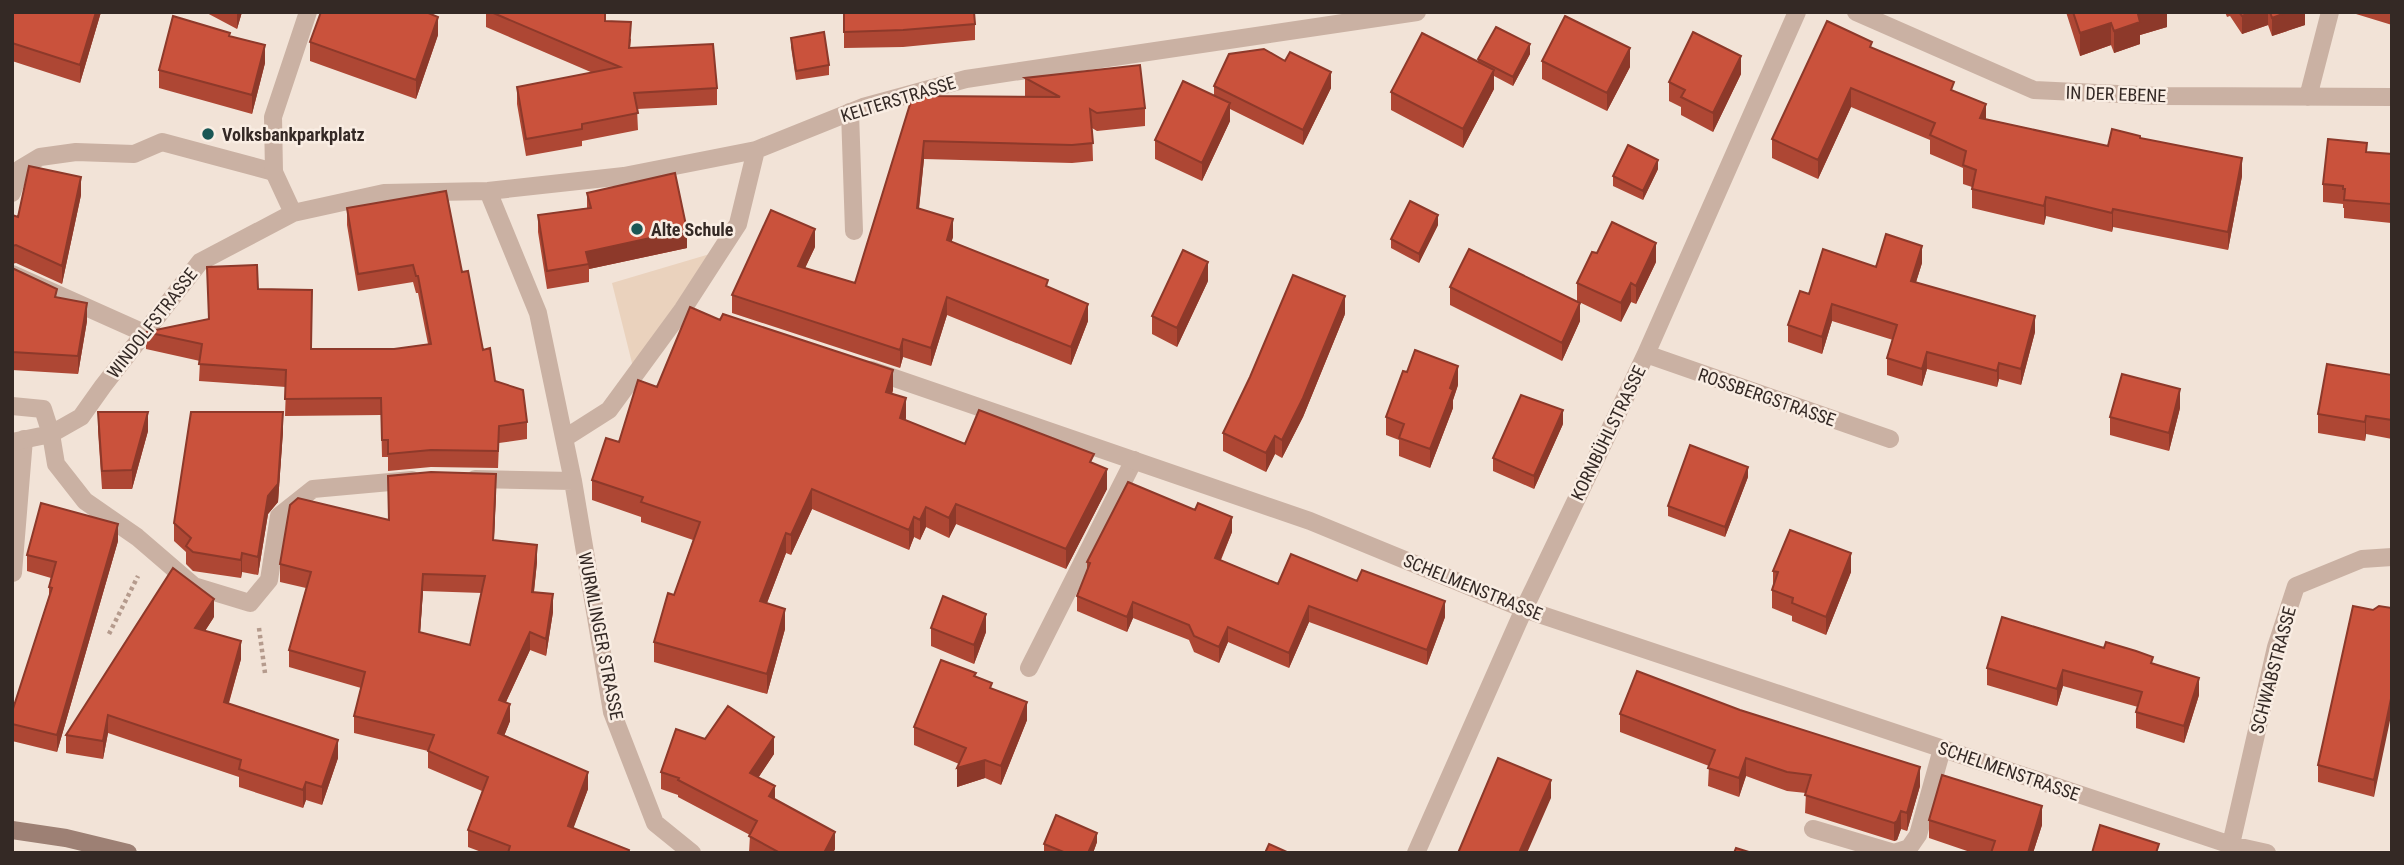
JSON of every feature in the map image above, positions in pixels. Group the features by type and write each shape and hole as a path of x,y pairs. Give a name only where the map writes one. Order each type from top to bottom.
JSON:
{"street":[{"path":"293,213 274,172 273,117 307,12"},
{"name":"KELTERSTRASSE","path":"384,193 488,191 624,176 756,150 850,112 966,79 1417,12"},
{"name":"KORNBÜHLSTRASSE","path":"1416,853 1524,609 1646,354 1797,12"},
{"name":"IN DER EBENE","path":"1856,12 2034,90 2160,96 2392,97"},
{"path":"2308,97 2330,12"},
{"path":"850,112 854,231"},
{"path":"12,193 20,169 40,157 76,152 134,154 162,142 274,172"},
{"path":"565,438 609,410 690,311 738,224 756,150"},
{"name":"WURMLINGER STRASSE","path":"488,191 538,313 573,481 612,712 656,823 692,853"},
{"name":"WINDOLFSTRASSE","path":"18,441 51,433 81,417 200,262 293,213 384,193"},
{"path":"12,274 144,333"},
{"name":"ROSSBERGSTRASSE","path":"1646,354 1890,439"},
{"name":"SCHELMENSTRASSE","path":"850,363 1310,521 1524,609 2230,849 2267,853"},
{"path":"12,405 43,409 51,433 56,464 85,501 194,586 250,603 268,580 279,516 313,489 431,478"},
{"path":"13,573 18,441"},
{"path":"1029,668 1134,460"},
{"path":"457,478 573,481"},
{"name":"SCHWABSTRASSE","path":"2230,849 2276,647 2296,586 2362,559 2392,557"},
{"path":"1813,829 1894,853 1909,848 1918,835 1941,749"},
{"path":"12,830 66,838 128,853"}],"path":[{"path":"109,634 151,550"},
{"path":"255,596 265,673"}],"shaded area":[{"path":"720,251 635,375 612,283"}],"building":[{"path":"12,12 96,12 80,65 12,43"},
{"path":"321,12 426,12 438,17 416,80 310,42"},
{"path":"491,12 605,12 605,21 631,22 629,48 713,44 717,88 634,93 638,113 582,124 582,129 526,139 517,87 620,67"},
{"path":"844,12 974,12 975,24 844,32"},
{"path":"2073,12 2143,12 2138,14 2140,22 2114,31 2111,23 2080,33"},
{"path":"2270,12 2288,12 2272,18"},
{"path":"173,16 230,33 229,36 265,45 252,95 159,70"},
{"path":"1565,16 1630,48 1607,93 1542,61"},
{"path":"1827,21 1872,42 1870,47 1954,82 1951,90 1986,104 1980,118 2108,146 2112,129 2140,138 2242,158 2228,232 2113,209 2112,213 2046,197 2044,206 1972,189 1976,170 1963,165 1966,151 1930,135 1935,123 1851,88 1818,160 1772,139"},
{"path":"1496,27 1530,44 1513,77 1478,59"},
{"path":"824,32 829,65 796,71 791,38"},
{"path":"1693,32 1741,56 1713,113 1681,97 1685,90 1669,82"},
{"path":"1422,33 1494,70 1463,129 1391,92"},
{"path":"1264,49 1285,61 1290,52 1331,72 1303,130 1214,86 1229,54"},
{"path":"1140,65 1145,108 1097,113 1090,109 1093,143 1072,145 924,141 917,208 953,219 947,240 1048,280 1046,286 1088,304 1071,347 947,297 931,348 903,339 900,350 732,295 771,210 815,229 798,266 855,283 915,88 929,91 929,96 1060,97 1025,78"},
{"path":"1183,81 1230,103 1202,163 1155,140"},
{"path":"2328,139 2367,143 2366,152 2392,154 2391,204 2344,200 2343,186 2323,184"},
{"path":"1628,145 1658,160 1643,191 1613,176"},
{"path":"29,166 81,177 62,266 16,245 12,246 12,215 18,217"},
{"path":"675,173 687,230 586,252 589,264 547,271 538,215 591,208 587,193"},
{"path":"446,191 462,272 468,271 483,350 490,348 495,381 523,390 527,422 499,426 498,451 431,450 388,454 388,440 382,440 381,398 285,399 286,370 199,364 202,344 146,332 209,319 207,267 257,265 258,289 312,290 311,349 394,349 431,344 418,276 413,265 358,274 347,208"},
{"path":"1410,201 1438,215 1419,254 1391,239"},
{"path":"1612,222 1656,243 1636,286 1631,283 1621,303 1577,283 1592,252 1597,253"},
{"path":"1886,234 1922,246 1911,281 2035,316 2021,369 1999,363 1997,371 1927,352 1922,369 1887,358 1897,325 1832,304 1822,337 1788,325 1800,291 1809,294 1823,249 1876,267"},
{"path":"1469,249 1580,303 1562,343 1450,287"},
{"path":"1183,250 1208,262 1177,328 1152,316"},
{"path":"12,268 57,289 55,297 87,303 78,356 12,352"},
{"path":"1293,275 1345,296 1303,398 1282,440 1275,436 1266,453 1223,433"},
{"path":"690,307 720,320 723,314 893,370 886,392 906,398 900,418 965,444 979,410 1094,454 1090,462 1107,469 1066,549 956,504 949,518 926,507 920,520 914,517 909,530 812,489 791,535 786,533 760,601 785,609 767,674 654,642 668,593 674,595 700,522 641,502 643,497 592,480 606,438 619,442 638,380 657,387"},
{"path":"1415,350 1458,366 1450,388 1453,390 1430,449 1399,438 1404,424 1386,417 1403,371 1407,372"},
{"path":"2327,364 2392,375 2392,420 2366,416 2365,422 2318,414"},
{"path":"2122,374 2180,389 2169,433 2110,417"},
{"path":"1521,395 1563,410 1534,476 1493,458"},
{"path":"98,412 148,412 132,470 102,471"},
{"path":"191,412 283,412 278,484 268,496 258,557 242,553 241,560 193,552 186,546 191,538 174,523"},
{"path":"1690,445 1748,467 1725,527 1668,506"},
{"path":"431,472 496,474 493,540 537,545 532,592 553,594 546,639 530,632 499,700 510,704 498,733 588,772 568,826 629,850 628,853 508,853 510,846 468,830 488,777 428,751 434,735 354,716 365,672 289,650 311,572 280,564 290,505 298,498 389,520 388,476","holes":["423,574 485,576 470,645 419,632"]},
{"path":"1128,482 1195,510 1198,503 1232,517 1215,558 1278,584 1291,554 1357,581 1362,570 1445,601 1427,650 1309,606 1289,653 1228,627 1219,647 1194,636 1189,625 1133,602 1127,617 1077,596 1090,563 1087,562"},
{"path":"41,503 118,524 57,735 12,724 12,712 52,588 49,587 56,562 27,555"},
{"path":"1790,530 1851,553 1826,617 1792,603 1793,598 1772,590 1778,572 1773,571"},
{"path":"173,568 214,599 195,628 241,641 224,702 338,740 322,787 306,782 303,790 239,769 241,760 108,715 103,741 66,735"},
{"path":"943,596 986,614 974,645 931,628"},
{"path":"2353,606 2373,610 2379,606 2392,608 2392,694 2374,780 2318,765"},
{"path":"2002,617 2104,648 2106,642 2136,651 2153,657 2151,663 2199,678 2184,726 2136,712 2142,692 2063,670 2057,689 1987,668"},
{"path":"941,660 976,673 974,676 992,683 990,688 1027,702 1001,766 985,760 957,768 966,748 914,727"},
{"path":"1637,671 1740,710 1920,767 1907,813 1901,811 1894,823 1805,795 1811,775 1787,772 1746,758 1739,778 1708,768 1715,750 1620,714"},
{"path":"728,706 774,737 750,773 775,786 769,796 835,832 824,853 780,853 749,836 757,821 678,780 679,778 661,772 676,729 705,739"},
{"path":"1498,758 1551,780 1519,853 1458,853"},
{"path":"1942,775 2042,806 2028,853 1991,853 1995,841 1929,820"},
{"path":"1056,815 1097,833 1088,853 1066,853 1044,844"},
{"path":"2100,825 2159,844 2156,853 2092,853"},
{"path":"1269,844 1289,853 1265,853"},
{"path":"1736,848 1752,853 1734,853"}],"place":[{"name":"Volksbankparkplatz","path":"208,134"},
{"name":"Alte Schule","path":"637,229"}]}
